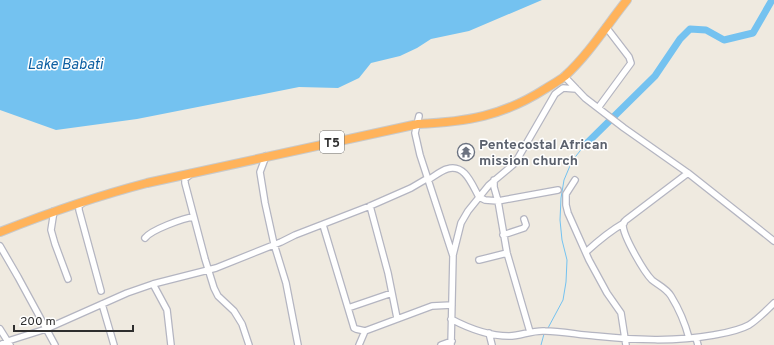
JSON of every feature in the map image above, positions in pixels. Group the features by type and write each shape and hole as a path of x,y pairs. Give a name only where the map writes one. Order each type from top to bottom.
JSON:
{"highway":[{"name":"T5","path":"1,233 54,211 133,186 418,120 445,123 489,116 534,96 564,76 582,57 627,0"}],"street":[{"path":"598,108 631,63 629,57 606,27"},
{"path":"564,76 584,98 688,173 774,241"},
{"path":"441,345 452,344 452,256 461,223 468,211 494,180 514,164 556,94 563,88 576,89"},
{"path":"418,120 415,133 416,142 452,256"},
{"path":"266,156 260,172 265,203 274,244 285,277 298,345"},
{"path":"0,345 46,329 102,304 153,284 208,270 323,225 411,188 446,169 458,169 464,172 479,197 485,200 498,202 558,190"},
{"path":"193,172 185,179 208,270 216,292 234,311 242,324 249,345"},
{"path":"586,252 598,243 602,237 624,223 688,173"},
{"path":"494,180 494,188 498,202 506,253 530,332"},
{"path":"575,180 568,190 566,204 574,228 586,252 607,293 621,313 626,345"},
{"path":"87,200 79,206 79,210 101,291"},
{"path":"370,206 397,318"},
{"path":"54,211 51,230 68,279"},
{"path":"145,238 152,232 172,223 194,217"},
{"path":"503,235 516,232 524,228 526,224 524,219"},
{"path":"624,223 624,232 637,258 652,280 668,292 683,319 689,338"},
{"path":"323,225 354,328 365,331 432,306 452,305"},
{"path":"0,246 55,345"},
{"path":"479,260 506,253"},
{"path":"153,284 167,310 171,345"},
{"path":"348,308 392,293"},
{"path":"451,319 472,329 509,336 545,331 649,340 696,338 743,328 759,318 774,303"},
{"path":"102,304 114,345"},
{"path":"0,329 9,343"},
{"path":"359,345 365,331"},
{"path":"489,333 492,345"},
{"path":"696,338 698,345"}],"water":[{"name":"Lake Babati","path":"0,0 542,0 469,31 431,39 400,56 371,63 359,78 338,88 299,87 137,119 56,130 0,110"}],"waterway":[{"path":"584,146 655,76 680,39 690,29 706,30 724,40 753,33 772,0"},
{"path":"548,328 563,300 566,282 567,260 562,240 560,220 564,180 572,161 584,146"},
{"path":"541,345 544,334"}],"place":[{"name":"Pentecostal African mission church","path":"466,152"}]}
